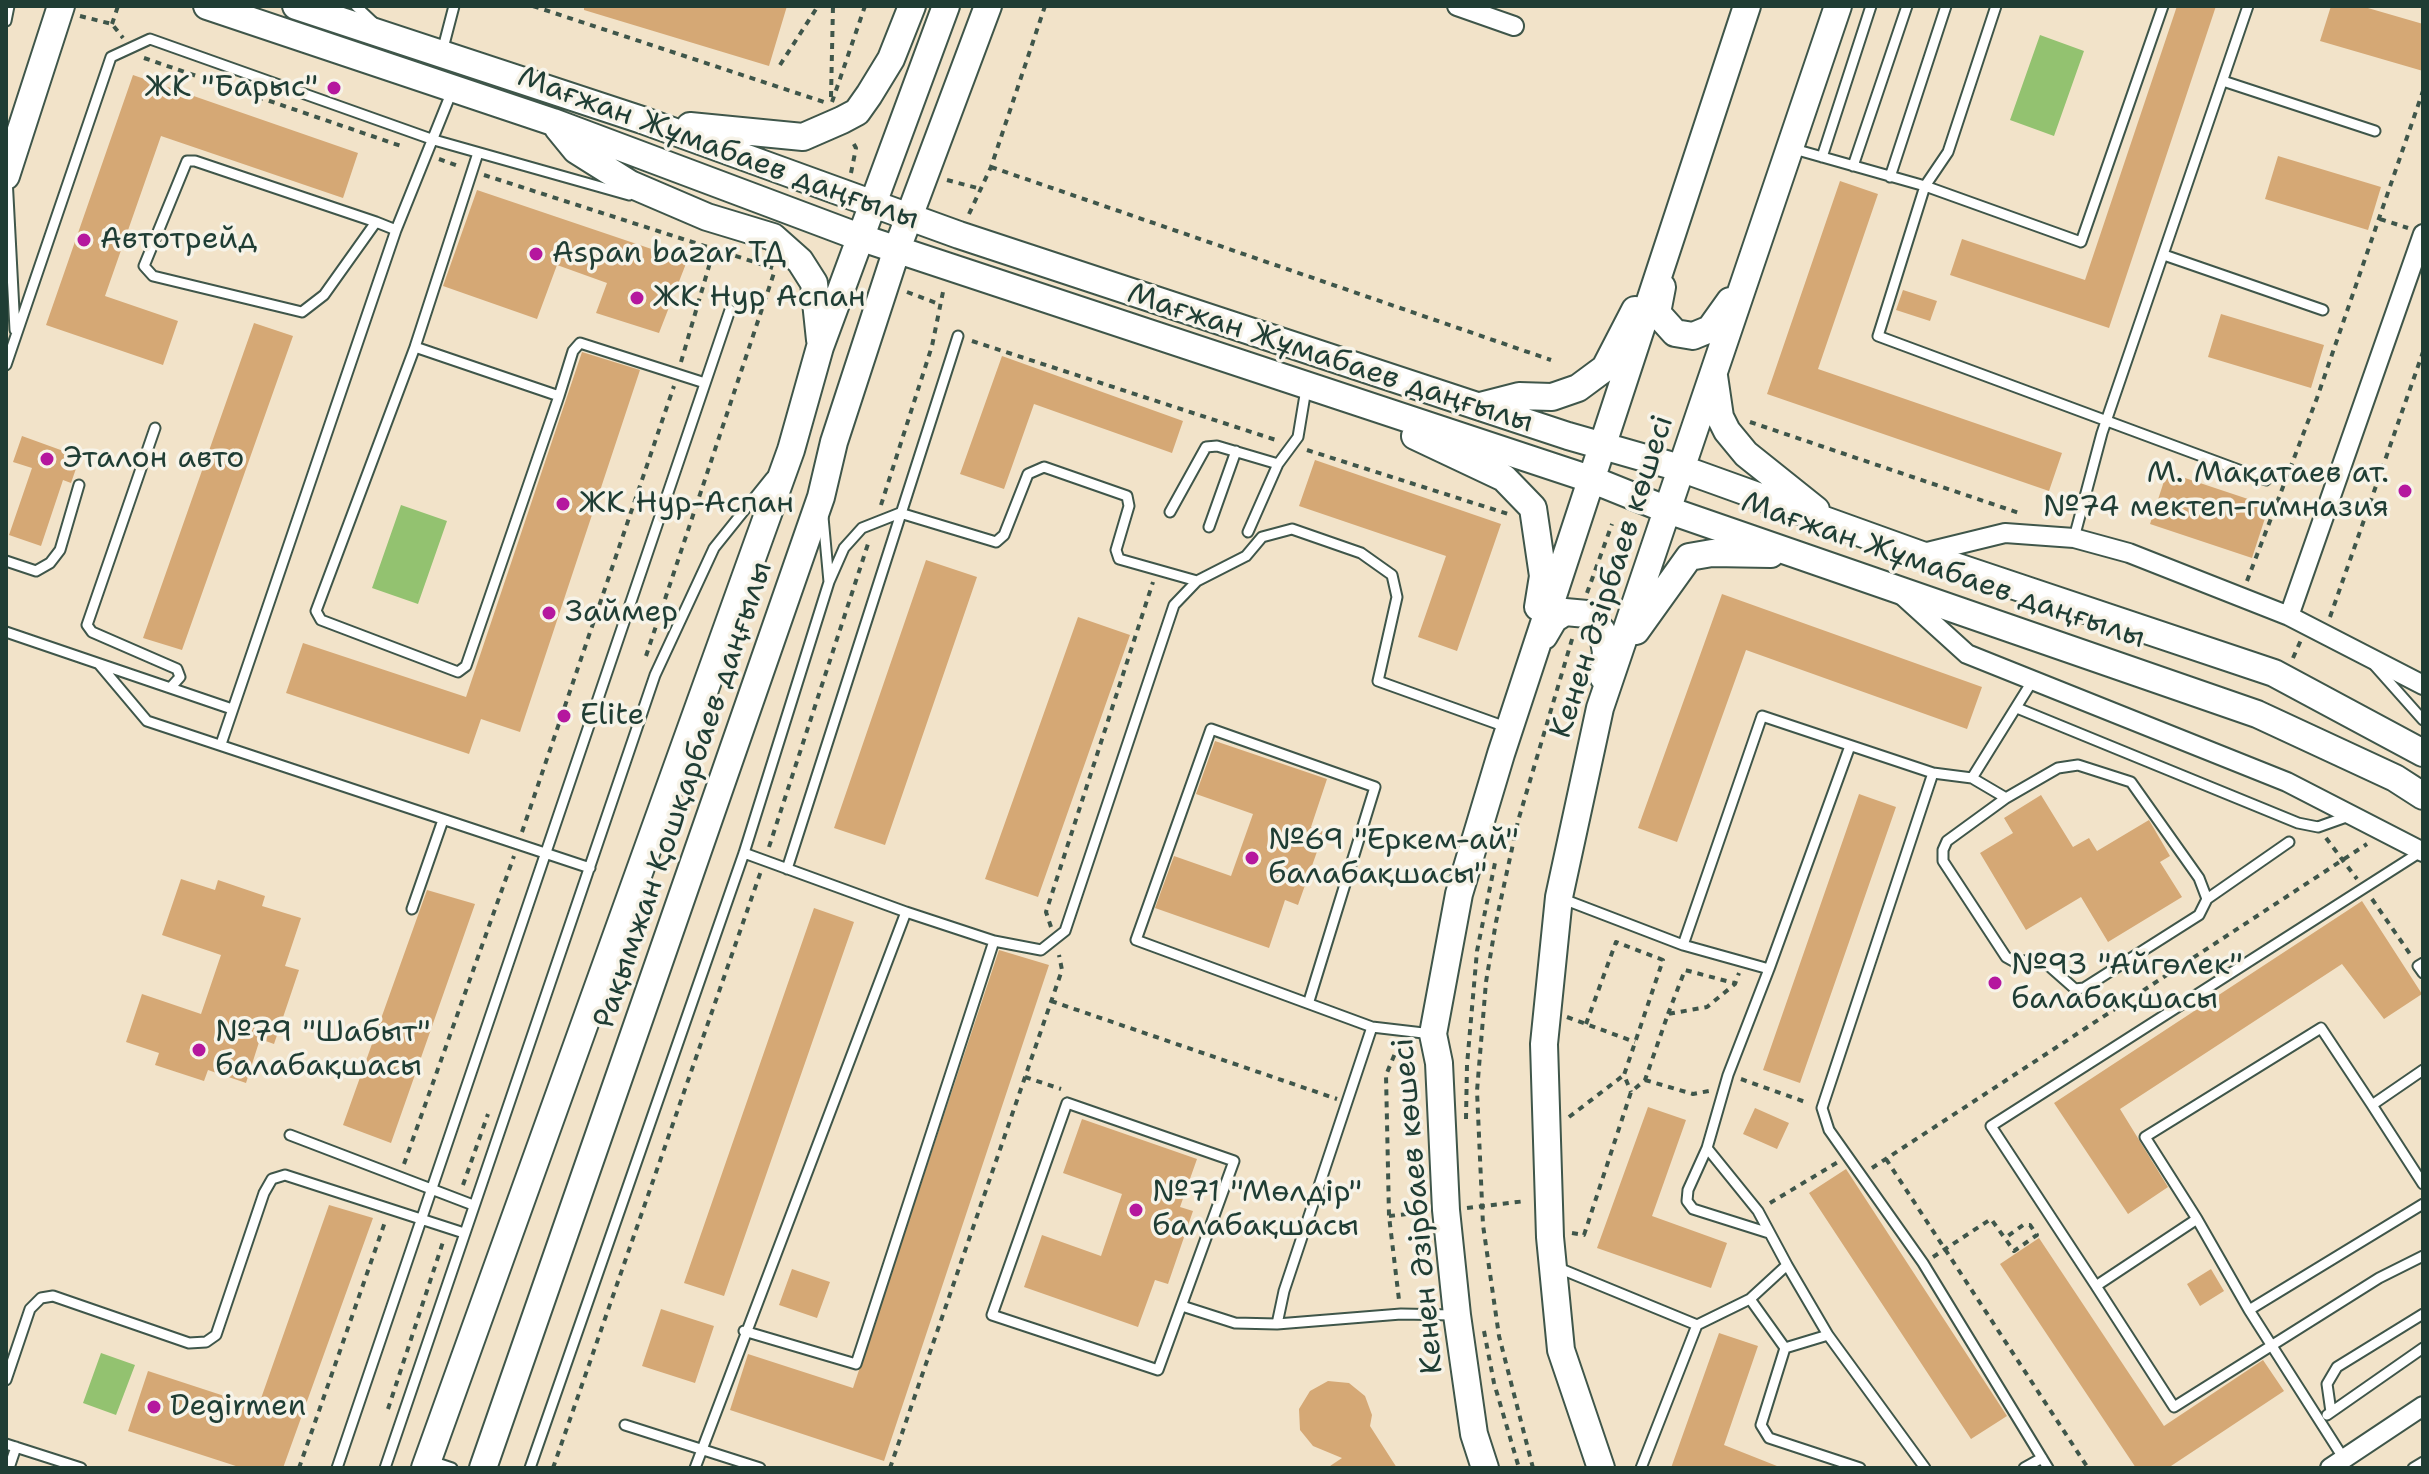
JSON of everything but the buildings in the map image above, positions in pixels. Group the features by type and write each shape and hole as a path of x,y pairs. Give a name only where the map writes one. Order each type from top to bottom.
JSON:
{"main road":[{"name":"Мағжан Жұмабаев даңғылы","path":"207,6 553,122 862,238 1593,480 1665,509 2257,714 2395,778 2423,796"},
{"name":"Мағжан Жұмабаев даңғылы","path":"296,6 642,120 959,235 1480,406 1680,468 1919,554 2274,673 2423,753"},
{"path":"642,120 803,137 836,112 857,112 891,59 912,6"},
{"path":"875,204 946,6"},
{"name":"Кенен Әзірбаев көшесі","path":"1485,1468 1474,1434 1457,1315 1462,1212 1433,1034 1459,894 1747,6"},
{"name":"Кенен Әзірбаев көшесі","path":"1601,1468 1561,1350 1548,1199 1544,1044 1559,897 1600,708 1838,6"},
{"name":"Рақымжан Қошқарбаев даңғылы","path":"483,1468 821,497 834,442 897,249 988,9"},
{"path":"6,175 72,11"},
{"path":"553,122 576,150 630,184 707,217 773,237 800,261 814,283 820,347"},
{"path":"815,220 839,190"},
{"name":"Рақымжан Қошқарбаев даңғылы","path":"435,1465 791,450 820,347 875,204"},
{"path":"1664,261 1657,313 1675,333 1693,336 1710,329 1725,311 1756,252"},
{"path":"1480,406 1519,396 1552,397 1578,388 1605,368 1664,261"},
{"path":"1714,371 1720,417 1727,431 1746,454 1831,522"},
{"path":"1317,387 1381,421 1504,478 1533,508 1543,576 1523,692"},
{"path":"1619,658 1689,557 1712,553 1777,554 1857,575"},
{"path":"1539,644 1554,619 1565,612 1587,614 1602,631 1606,652 1600,708"}],"street":[{"path":"1457,6 1514,26"},
{"path":"2289,616 2416,231"},
{"path":"1919,554 2005,533 2074,538 2129,553 2289,616 2423,685"},
{"path":"1895,588 1967,654 2287,782 2422,852"},
{"path":"2337,1463 2423,1406"}],"lane":[{"path":"6,21 9,6"},
{"path":"356,6 390,38"},
{"path":"441,55 454,6"},
{"path":"1822,157 1871,6"},
{"path":"1853,166 1907,6"},
{"path":"1890,177 1946,6"},
{"path":"1996,6 1948,152 1925,186 1878,336 2266,480"},
{"path":"1791,148 1925,186 2081,242 2163,6"},
{"path":"2074,538 2108,419 2248,6"},
{"path":"6,365 111,57 150,39 434,140 707,217"},
{"path":"2223,81 2375,131"},
{"path":"221,744 396,230 453,89"},
{"path":"478,153 415,347 316,611 321,620 458,672 466,666 573,351 580,343 705,383"},
{"path":"376,222 324,295 302,312 153,276 144,266 187,161 376,222 396,230"},
{"path":"6,175 15,337"},
{"path":"2164,255 2323,310"},
{"path":"337,1468 730,310"},
{"path":"787,869 958,336"},
{"path":"415,347 559,396"},
{"path":"1248,532 1278,464 1298,437 1317,387"},
{"path":"155,428 87,625 92,632 177,669 180,677 171,687"},
{"path":"1170,512 1206,447 1236,451 1278,464"},
{"path":"385,1468 655,675 714,548 791,450"},
{"path":"1209,527 1236,451"},
{"path":"530,1468 744,853 829,582 844,548 862,528 900,513 996,542 1004,535 1028,474 1044,467 1127,496 1129,506 1116,550 1119,559 1197,581"},
{"path":"6,561 36,571 50,563 60,550 79,485"},
{"path":"821,497 829,582"},
{"path":"744,853 994,941 1041,950 1065,931 1174,605 1197,581 1246,556 1262,537 1292,529 1361,553 1392,575 1397,597 1378,681 1512,729"},
{"path":"6,632 232,709"},
{"path":"2368,658 2423,720"},
{"path":"99,664 147,721 590,868"},
{"path":"1972,778 2033,680"},
{"path":"2017,708 2298,823 2318,827 2351,815"},
{"path":"1683,945 1762,716 1933,773 1972,778 2006,798"},
{"path":"1309,1001 1375,787 1211,729 1136,940 1309,1001 1372,1027 1433,1034"},
{"path":"1769,1233 1693,1209 1687,1201 1688,1190 1707,1148 1728,1075 1850,746"},
{"path":"2207,899 2199,878 2131,782 2078,765 2058,768 2006,798 1947,841 1943,850 1943,861 2006,957 2015,962 2041,959 2075,989 2084,988 2199,915 2207,899 2289,842"},
{"path":"1933,773 1822,1108 1829,1130 1864,1174 1923,1263 2048,1468"},
{"path":"412,909 443,820"},
{"path":"2422,852 1991,1126 2174,1407 2390,1272 2423,1256"},
{"path":"1559,897 1683,945 1769,969"},
{"path":"695,1468 744,1331 906,912"},
{"path":"744,1331 856,1364 994,941"},
{"path":"1277,1324 1284,1291 1372,1027"},
{"path":"2337,1463 2319,1420 2145,1137 2321,1028 2423,1184"},
{"path":"2372,1105 2423,1070"},
{"path":"1067,1103 1234,1161 1182,1306 1158,1370 992,1315 1067,1103"},
{"path":"290,1135 473,1205"},
{"path":"1707,1148 1758,1211 1828,1335 1925,1468"},
{"path":"6,1380 30,1309 41,1298 53,1296 189,1343 206,1342 216,1335 264,1193 272,1179 285,1175 464,1233"},
{"path":"2249,1310 2423,1204"},
{"path":"2096,1286 2197,1219"},
{"path":"1641,1468 1697,1325 1750,1299 1787,1265"},
{"path":"1553,1266 1697,1325"},
{"path":"1750,1299 1785,1348"},
{"path":"1182,1306 1235,1323 1277,1324 1401,1314 1457,1315"},
{"path":"2331,1412 2327,1384 2337,1367 2423,1314"},
{"path":"1785,1348 1828,1335"},
{"path":"1785,1348 1761,1425 1769,1438 1860,1468"},
{"path":"2319,1420 2423,1348"},
{"path":"625,1425 760,1468"},
{"path":"9,1468 11,1446 81,1468"},
{"path":"2024,1468 2042,1458"},
{"path":"2413,1468 2423,1462"}],"path":[{"path":"112,24 118,6"},
{"path":"533,6 836,112"},
{"path":"780,65 818,6"},
{"path":"833,6 836,112 856,148 839,190"},
{"path":"836,112 865,6"},
{"path":"959,235 991,167 1045,6"},
{"path":"72,11 112,24 131,48 147,60 472,171 775,269"},
{"path":"2246,583 2317,398 2423,91"},
{"path":"991,167 1551,360"},
{"path":"926,173 981,189"},
{"path":"2380,219 2416,231"},
{"path":"399,1177 517,845 678,374 714,249"},
{"path":"886,283 941,305"},
{"path":"936,329 1513,516"},
{"path":"2330,617 2423,352"},
{"path":"1727,431 1747,421 2031,517"},
{"path":"1533,1468 1499,1336 1482,1205 1477,1091 1486,982 1518,821 1580,612 1612,524"},
{"path":"890,1468 1062,970 1046,912 1157,572"},
{"path":"2232,579 2259,587"},
{"path":"2318,827 2421,967"},
{"path":"1864,1174 2369,843"},
{"path":"1466,1121 1467,1065 1477,951 1496,857"},
{"path":"1561,1123 1624,1075 1663,960 1616,942 1586,1024"},
{"path":"1668,1014 1707,1007 1735,984 1742,963"},
{"path":"1565,1231 1584,1235 1631,1092 1645,1080 1685,970 1735,984"},
{"path":"1051,1001 1347,1102"},
{"path":"1561,1015 1635,1042"},
{"path":"1401,1314 1389,1216 1386,1075 1402,1031"},
{"path":"1624,1075 1631,1092"},
{"path":"1728,1075 1822,1108"},
{"path":"1025,1077 1069,1092"},
{"path":"1645,1080 1693,1094 1724,1088"},
{"path":"1758,1211 1850,1155"},
{"path":"1886,1159 2088,1468"},
{"path":"1462,1212 1469,1193"},
{"path":"1389,1216 1462,1212 1482,1205 1548,1199"},
{"path":"299,1468 389,1210"},
{"path":"1923,1263 1991,1219 2014,1251 2037,1235 2030,1225 2023,1225 2005,1238"},
{"path":"1484,1327 1494,1383 1519,1468"}],"green space":[{"path":"2040,35 2084,51 2054,136 2010,120"},
{"path":"401,505 447,521 418,604 372,588"},
{"path":"101,1353 135,1365 116,1415 83,1403"}],"place":[{"name":"ЖК \"Барыс\"","path":"334,88"},
{"name":"Автотрейд","path":"84,240"},
{"name":"Aspan bazar ТД","path":"536,254"},
{"name":"ЖК Нур Аспан","path":"637,298"},
{"name":"Эталон авто","path":"47,459"},
{"name":"М. Мақатаев ат. №74 мектеп-гимназия","path":"2405,491"},
{"name":"ЖК Нур-Аспан","path":"563,504"},
{"name":"Займер","path":"549,613"},
{"name":"Elite","path":"564,716"},
{"name":"№69 \"Еркем-ай\" балабақшасы\"","path":"1252,858"},
{"name":"№93 \"Айгөлек\" балабақшасы","path":"1995,983"},
{"name":"№79 \"Шабыт\" балабақшасы","path":"199,1050"},
{"name":"№71 \"Мөлдір\" балабақшасы","path":"1136,1210"},
{"name":"Degirmen","path":"154,1407"}]}
